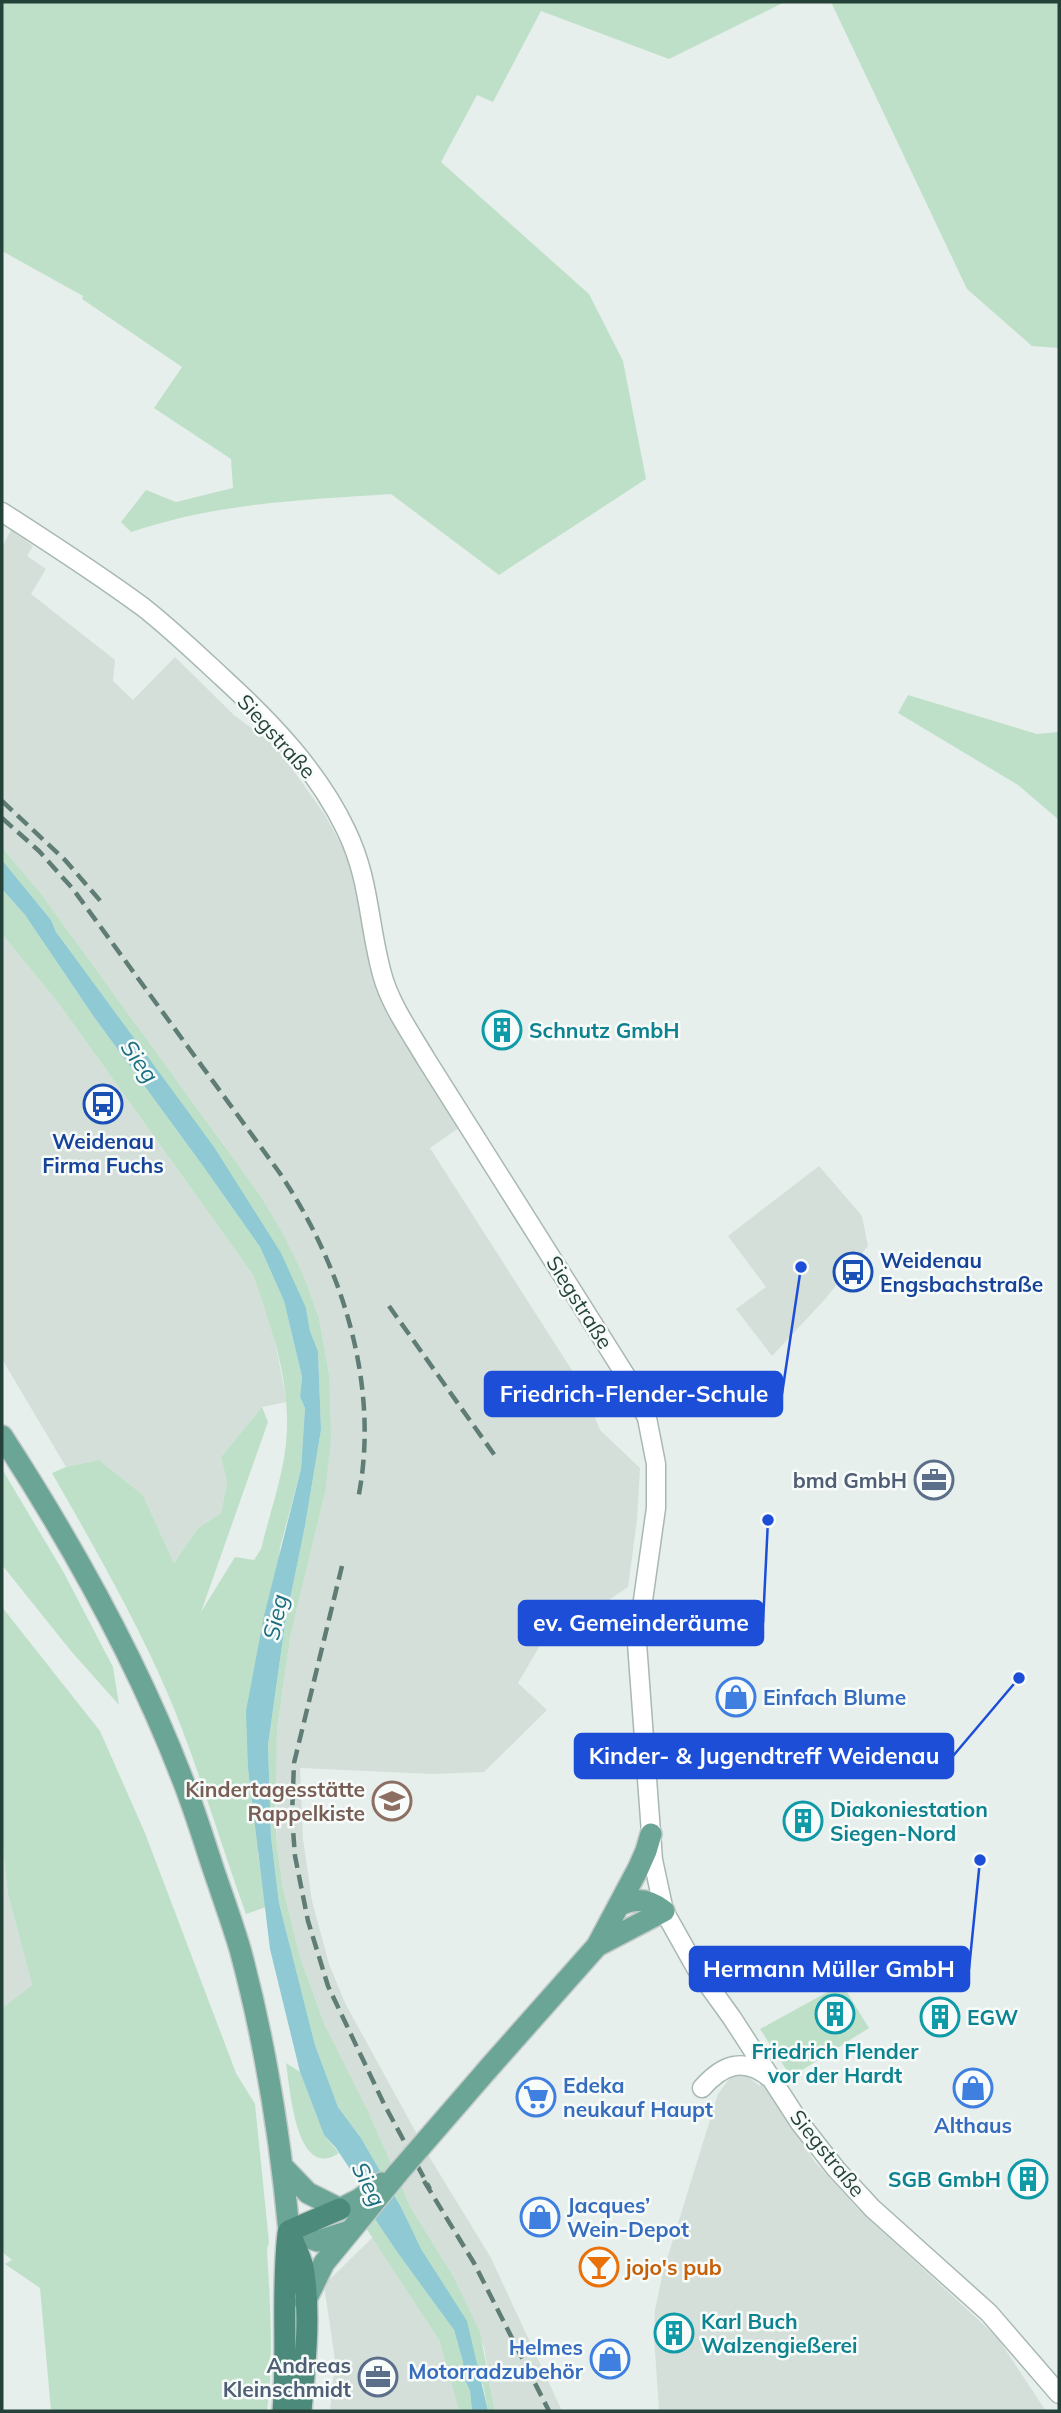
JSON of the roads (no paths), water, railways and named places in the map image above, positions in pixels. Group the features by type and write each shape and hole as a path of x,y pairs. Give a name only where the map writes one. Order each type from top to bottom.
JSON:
{"highway":[{"path":"289,2231 340,2208"},
{"path":"289,2231 303,2266 305,2354 301,2411"},
{"path":"282,2411 286,2353 285,2265 289,2231"}],"main road":[{"path":"2,1436 35,1487 104,1609 178,1767 240,1948 283,2168 289,2231 318,2241 350,2231"},
{"path":"305,2302 324,2263 397,2173 597,1946 646,1851 651,1834"},
{"path":"597,1946 664,1911 653,1903 638,1899 618,1906"},
{"path":"283,2168 308,2193 340,2208 358,2200 397,2173"}],"street":[{"name":"Siegstraße","path":"2,512 71,556 153,616 234,688 268,721 304,763 345,828 367,891 377,955 395,1006 591,1318 642,1406 652,1438 656,1464 656,1508 637,1643 651,1834 655,1873 664,1911 696,1968 776,2083 800,2123 835,2169 872,2208 989,2313 1057,2388"},
{"path":"702,2088 715,2073 742,2065 765,2073 776,2083"}],"water":[{"name":"Sieg","path":"2,860 51,920 56,932 214,1147 281,1253 306,1308 310,1331 318,1351 321,1430 285,1624 268,1745 271,1837 279,1903 315,2045 338,2107 361,2138 401,2207 421,2249 467,2321 488,2411 472,2411 470,2391 464,2378 463,2362 454,2330 375,2219 360,2184 324,2135 300,2072 270,1949 248,1767 246,1711 264,1616 301,1469 305,1408 300,1397 302,1377 284,1301 260,1247 94,1017 25,915 2,889"}],"railway":[{"path":"2,801 65,860 103,904"},
{"path":"2,818 39,851 73,889 279,1172 321,1246 351,1328 360,1370 364,1456 358,1499"},
{"path":"389,1306 498,1460"},
{"path":"342,1566 294,1763 292,1816 295,1856 308,1921 328,1986 384,2104 430,2189"},
{"path":"424,2181 474,2263 549,2411"}],"place":[{"name":"Schnutz GmbH","path":"502,1030"},
{"name":"Weidenau Firma Fuchs","path":"103,1104"},
{"name":"Friedrich-Flender-Schule","path":"801,1267"},
{"name":"Weidenau Engsbachstraße","path":"853,1272"},
{"name":"bmd GmbH","path":"934,1480"},
{"name":"ev. Gemeinderäume","path":"768,1520"},
{"name":"Kinder- & Jugendtreff Weidenau","path":"1019,1678"},
{"name":"Einfach Blume","path":"736,1697"},
{"name":"Kindertagesstätte Rappelkiste","path":"392,1801"},
{"name":"Diakoniestation Siegen-Nord","path":"803,1821"},
{"name":"Hermann Müller GmbH","path":"980,1860"},
{"name":"Friedrich Flender vor der Hardt","path":"835,2014"},
{"name":"EGW","path":"940,2017"},
{"name":"Althaus","path":"973,2088"},
{"name":"Edeka neukauf Haupt","path":"536,2097"},
{"name":"SGB GmbH","path":"1028,2179"},
{"name":"Jacques’ Wein-Depot","path":"540,2217"},
{"name":"jojo's pub","path":"599,2267"},
{"name":"Karl Buch Walzengießerei","path":"674,2333"},
{"name":"Helmes Motorradzubehör","path":"610,2359"},
{"name":"Andreas Kleinschmidt","path":"378,2377"}]}
